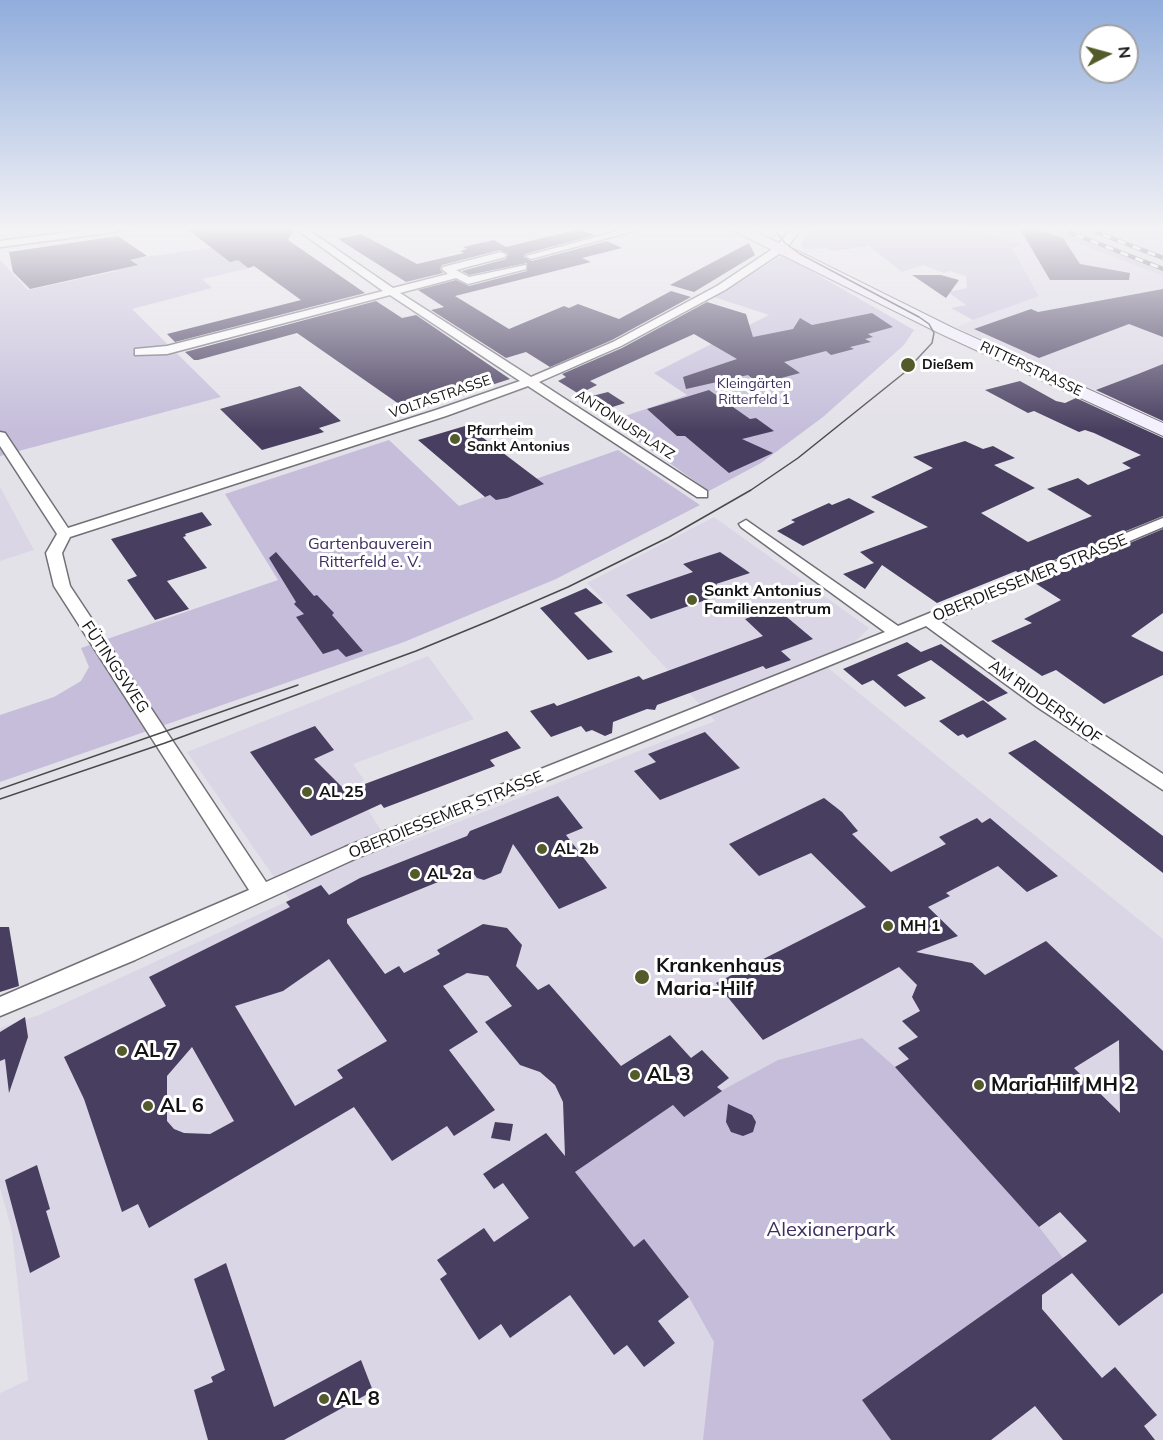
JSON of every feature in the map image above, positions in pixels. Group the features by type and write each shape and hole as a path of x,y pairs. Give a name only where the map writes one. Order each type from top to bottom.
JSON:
{"main road":[{"name":"RITTERSTRASSE","path":"876,296 925,321 1163,430"}],"street":[{"path":"139,352 167,351 376,296"},
{"name":"ANTONIUSPLATZ","path":"399,296 702,494"},
{"name":"VOLTASTRASSE","path":"64,534 441,413 530,381 617,344 706,296"},
{"path":"0,436 64,534"},
{"name":"OBERDIESSEMER STRASSE","path":"0,1007 68,980 352,852 928,620 1163,522"},
{"path":"746,524 896,632"},
{"name":"FÜTINGSWEG","path":"64,534 54,553 62,586 262,893"},
{"name":"AM RIDDERSHOF","path":"928,620 1043,703 1163,783"}],"shaded area":[{"path":"1036,296 1163,296 1163,421 956,327"},
{"path":"0,487 34,550 0,561"},
{"name":"Krankenhaus Maria-Hilf","path":"714,517 869,628 828,668 1163,939 1163,1440 0,1440 0,1393 28,1380 12,1232 0,1187 0,1028 39,1015 290,900 187,752 428,656 474,719 353,764 364,780 355,789 392,848 715,721 587,583"}],"green space":[{"path":"0,296 181,296 132,309 221,397 0,456"},
{"name":"Kleingärten Ritterfeld 1","path":"855,296 914,330 904,345 823,417 761,463 709,491 610,421 687,395 654,373 769,315 714,297"},
{"path":"954,296 1038,296 973,320 951,308 966,305"},
{"name":"Gartenbauverein Ritterfeld e. V.","path":"389,440 459,506 618,450 700,505 556,579 404,642 0,782 0,715 54,697 81,681 89,667 81,648 278,580 225,494"},
{"name":"Alexianerpark","path":"862,1038 895,1067 1039,1227 1063,1258 862,1400 891,1440 703,1440 714,1342 689,1297 644,1240 634,1247 575,1172 673,1105 684,1117 721,1091 778,1060"}],"building":[{"path":"296,296 353,296 175,342 167,334 301,300"},
{"path":"427,296 455,296 509,329 564,306 569,308 578,304 619,319 661,296 691,297 612,340 550,367 526,352 506,358 431,310 444,307"},
{"path":"1124,296 1163,296 1163,337 1129,324 1039,358 974,329 1031,309 1038,312"},
{"path":"376,301 402,318 416,315 510,379 442,401 433,394 399,404 297,333 198,360 194,360 185,352"},
{"path":"707,302 746,314 753,337 793,329 800,318 812,325 872,313 893,327 868,334 873,337 865,339 871,342 850,347 854,349 831,355 826,351 784,362 800,373 759,384 748,375 686,389 683,377 737,359 694,334 590,381 597,385 579,394 558,381 566,377 562,374 622,348"},
{"path":"1163,364 1163,421 1096,390 1138,374"},
{"path":"1020,381 1056,401 1065,403 1076,398 1163,438 1163,516 1020,574 1016,571 937,603 882,565 865,589 843,574 874,563 860,552 928,527 871,497 933,468 913,457 965,441 983,449 993,446 1015,458 994,465 1035,488 981,513 1028,542 1092,516 1047,489 1078,478 1088,485 1131,468 1122,463 1141,455 1094,433 1085,430 1079,432 1034,411 1028,413 985,390"},
{"path":"300,386 341,421 319,428 324,432 262,450 220,409"},
{"path":"709,390 750,419 756,418 774,431 742,439 773,453 729,473 685,436 677,436 647,409"},
{"path":"608,392 625,403 603,410 584,398"},
{"path":"465,426 544,484 507,498 496,500 490,495 485,497 418,440"},
{"path":"849,498 875,512 803,546 777,531 795,522 791,520 829,503 832,505"},
{"path":"202,512 212,525 185,534 186,536 183,537 207,568 167,581 189,609 155,620 127,580 137,576 111,539"},
{"path":"1163,529 1163,613 1131,636 1163,652 1163,675 1104,704 1056,670 1042,676 991,641 1032,623 1024,619 1061,600 1035,583"},
{"path":"276,552 314,596 317,595 334,613 332,615 363,651 346,657 338,649 323,654 296,617 304,614 294,604 296,602 269,558"},
{"path":"720,552 750,573 716,584 726,593 651,619 626,595 693,572 683,564"},
{"path":"586,588 603,603 574,613 613,652 588,660 540,608"},
{"path":"776,608 813,639 781,651 791,660 766,669 763,666 657,705 655,710 647,709 613,722 612,733 605,736 592,730 586,732 581,726 551,737 530,711 554,703 557,706 639,676 643,680 763,636 745,619"},
{"path":"907,642 921,652 941,644 1008,693 988,702 931,660 897,675 926,698 905,707 873,680 862,685 843,669"},
{"path":"983,700 1007,719 967,738 963,734 958,736 939,721"},
{"path":"315,726 334,750 314,759 346,791 507,731 521,748 490,760 495,766 384,808 381,804 311,836 250,752"},
{"path":"705,732 740,768 660,800 634,771 656,762 648,754"},
{"path":"1035,740 1163,836 1163,873 1008,753"},
{"path":"558,796 583,828 566,835 607,888 559,909 513,844 501,873 484,880 477,878 470,869 347,919 347,923 385,974 399,966 404,973 440,954 437,950 483,924 507,928 522,945 516,966 538,990 549,984 621,1066 670,1035 691,1058 702,1050 729,1078 717,1087 722,1091 684,1117 673,1105 575,1172 634,1247 644,1239 689,1297 658,1321 675,1343 644,1367 627,1345 614,1355 570,1295 510,1338 501,1324 479,1340 440,1279 447,1274 437,1260 484,1228 494,1242 529,1218 503,1183 494,1189 483,1174 546,1133 565,1156 563,1102 555,1085 540,1072 520,1065 485,1022 512,1006 488,976 467,973 443,986 478,1032 449,1050 495,1110 454,1136 447,1126 392,1161 354,1107 149,1228 138,1204 122,1212 84,1099 64,1057 166,1006 149,977 290,907 286,902 321,885 329,895 360,878 467,836 470,831","holes":["329,959 387,1041 337,1070 343,1078 295,1106 235,1006 283,991","192,1047 234,1121 210,1134 184,1133 174,1129 167,1121 167,1076"]},
{"path":"824,798 842,812 858,831 852,834 891,872 946,844 939,837 977,818 982,823 990,818 1058,876 1027,892 998,866 946,893 950,896 928,907 958,936 916,952 972,963 985,975 1046,941 1163,1051 1163,1293 1119,1326 1072,1273 1042,1295 1042,1309 1102,1378 1115,1367 1157,1415 1144,1426 1155,1440 1063,1440 1035,1406 991,1440 891,1440 862,1400 1087,1241 1060,1212 1039,1227 895,1067 909,1059 898,1048 918,1037 902,1021 920,1011 912,997 917,985 899,967 763,1040 716,983 866,907 811,853 759,876 729,844","holes":["1119,1040 1120,1113 1074,1068"]},
{"path":"0,927 9,927 19,986 0,992"},
{"path":"25,1017 28,1037 9,1093 5,1059 0,1061 0,1032"},
{"path":"728,1104 752,1115 756,1122 753,1132 743,1136 731,1132 726,1122"},
{"path":"495,1122 513,1124 510,1141 491,1138"},
{"path":"37,1165 50,1209 46,1211 60,1257 30,1273 5,1180"},
{"path":"226,1263 274,1407 361,1360 373,1391 284,1440 208,1440 194,1390 213,1382 211,1377 225,1370 194,1279"}],"tram line":[{"path":"0,799 165,743 416,651 568,587 669,537 751,490 798,458 904,373 932,343 934,333 929,324 880,296"},
{"path":"0,789 298,685"}],"place":[{"name":"Dießem","path":"908,365"},
{"name":"Pfarrheim Sankt Antonius","path":"455,439"},
{"name":"Sankt Antonius Familienzentrum","path":"692,600"},
{"name":"AL 25","path":"307,792"},
{"name":"AL 2b","path":"542,849"},
{"name":"AL 2a","path":"415,874"},
{"name":"MH 1","path":"888,926"},
{"name":"Krankenhaus Maria-Hilf","path":"642,977"},
{"name":"AL 7","path":"122,1051"},
{"name":"AL 3","path":"635,1075"},
{"name":"MariaHilf MH 2","path":"979,1085"},
{"name":"AL 6","path":"148,1106"},
{"name":"AL 8","path":"324,1399"}]}
